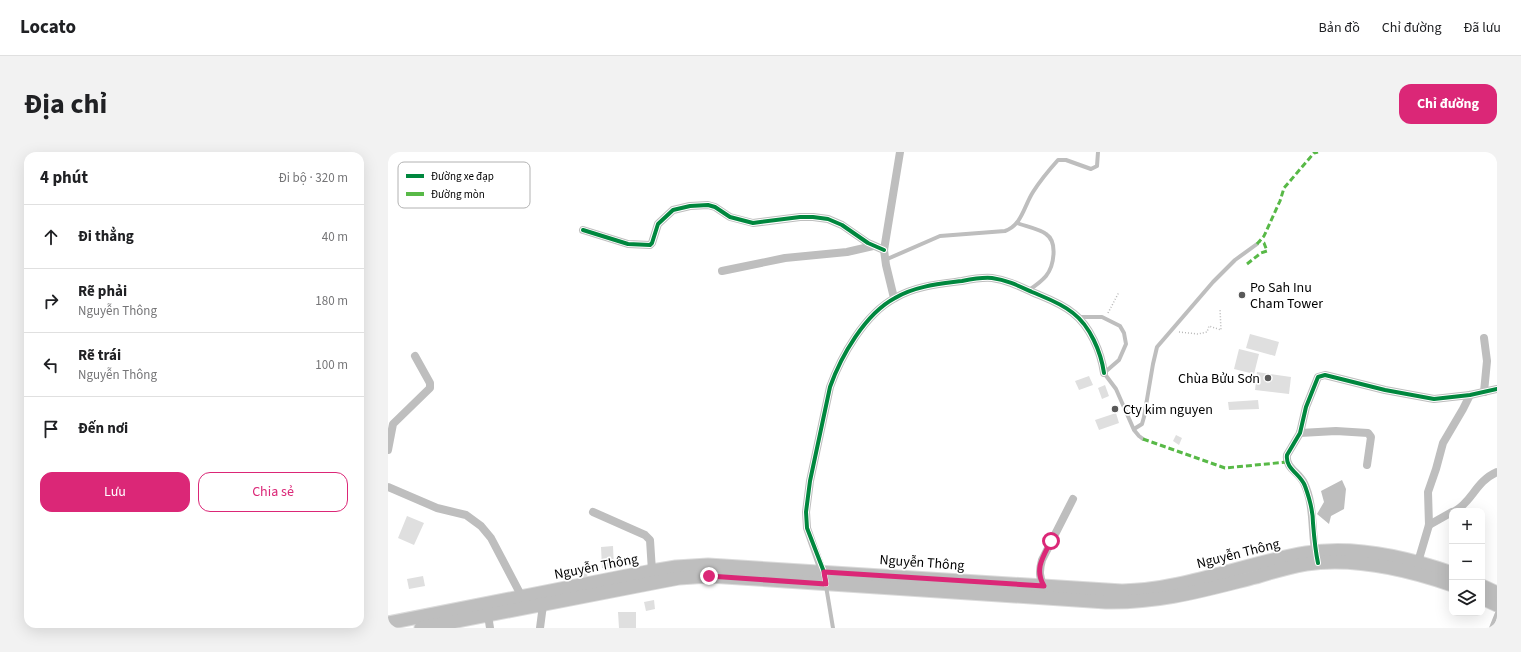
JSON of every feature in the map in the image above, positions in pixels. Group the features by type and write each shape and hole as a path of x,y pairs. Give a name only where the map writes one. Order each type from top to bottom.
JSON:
{"main road":[{"name":"Nguyễn Thông","path":"388,623 652,571 676,567 708,565 825,578 1106,602 1139,602 1181,595 1298,566 1316,557 1334,551 1372,553 1418,562 1449,572"},
{"name":"Nguyễn Thông","path":"421,628 489,622 543,604 663,581 709,576 825,578 1138,591 1189,582 1289,556 1316,557 1334,562 1383,567 1419,574 1449,584"},
{"path":"1485,587 1497,593"},
{"path":"1485,599 1497,605"}],"street":[{"path":"894,298 884,250 900,152"},
{"path":"583,230 628,244 650,245 652,244 658,224 673,210 690,206 708,205 715,207 730,217 752,223 800,217 828,219 842,225 873,246 884,250"},
{"path":"722,271 785,258 847,252 873,246"},
{"path":"825,578 807,528 806,512 810,481 830,387 834,374 861,329 876,312 894,298 916,289 981,278 999,279 1015,284 1067,308 1077,316 1086,327 1099,353 1102,360 1104,373"},
{"path":"1484,338 1487,361 1484,392"},
{"path":"388,450 394,424 430,388 430,383 415,356"},
{"path":"1316,557 1313,516 1305,485 1287,462 1287,455 1300,433 1306,407 1316,380 1321,375 1431,399 1470,395 1497,389"},
{"path":"1418,562 1429,525 1428,492 1443,443 1470,395"},
{"path":"1300,433 1336,431 1368,433 1372,442 1367,465"},
{"path":"1458,508 1482,481 1497,472"},
{"path":"388,487 437,508 466,516 481,526 491,538 522,597"},
{"path":"1044,586 1040,579 1039,571 1042,560 1073,499"},
{"path":"594,512 645,534 650,540 652,571"},
{"path":"1429,525 1449,514"},
{"path":"540,628 543,604"}],"lane":[{"path":"885,260 940,236 1005,231 1013,228 1017,223 1032,192 1058,160 1066,160 1092,169 1097,166 1098,152"},
{"path":"1017,223 1046,233 1052,240 1053,245 1052,258 1047,275 1029,291"},
{"path":"1134,429 1142,424 1144,417 1157,347 1213,282 1235,260 1257,244"},
{"path":"1077,316 1102,317 1120,326 1124,333 1126,344 1119,360 1104,373 1116,388 1134,429 1139,436 1143,438"},
{"path":"825,578 833,628"},
{"path":"1491,628 1497,614"}],"path":[{"path":"1108,312 1119,292"},
{"path":"1172,330 1198,334 1207,332 1209,326 1221,330 1220,309"}],"shaded area":[{"path":"1342,480 1346,489 1344,509 1331,516 1329,524 1317,514 1324,502 1321,491"}],"building":[{"path":"1250,334 1279,342 1275,356 1246,348"},
{"path":"1239,349 1259,354 1254,374 1234,369"},
{"path":"1257,372 1291,377 1289,394 1255,390"},
{"path":"1089,376 1093,385 1079,390 1075,381"},
{"path":"1105,385 1109,396 1102,399 1098,388"},
{"path":"1258,400 1259,409 1229,410 1228,402"},
{"path":"1116,413 1119,423 1099,430 1095,420"},
{"path":"1176,435 1182,438 1179,445 1173,441"},
{"path":"407,516 424,523 414,545 398,538"},
{"path":"613,546 614,568 602,568 601,547"},
{"path":"580,567 588,567 587,580 579,580"},
{"path":"423,576 425,586 409,589 407,579"},
{"path":"654,600 655,609 646,611 644,602"},
{"path":"618,612 636,612 636,628 619,628"}],"marked path":[{"path":"1257,244 1264,236 1280,201 1284,188 1314,153 1318,152"},
{"path":"1247,264 1261,253 1267,251 1264,243 1260,241"},
{"path":"1143,439 1225,468 1287,462"}],"cycle path":[{"path":"583,230 628,244 650,245 658,224 673,210 690,206 708,205 715,207 730,217 753,223 800,217 828,219 842,225 868,243 884,250"},
{"path":"826,584 824,572 807,528 806,512 810,481 830,387 835,375 847,349 855,337 864,325 884,305 911,291 927,286 945,283 992,278 1018,285 1068,309 1079,318 1094,340 1103,365 1104,373"},
{"path":"1318,563 1309,499 1303,482 1288,464 1287,460 1287,455 1300,433 1306,407 1318,377 1325,375 1385,390 1434,399 1470,395 1497,389"}],"place":[{"name":"Po Sah Inu Cham Tower","path":"1242,295"},
{"name":"Chùa Bửu Sơn","path":"1268,378"},
{"name":"Cty kim nguyen","path":"1115,409"}],"route":[{"path":"709,576 826,584 824,572 1044,586 1040,579 1039,571 1042,560 1051,541"}]}
